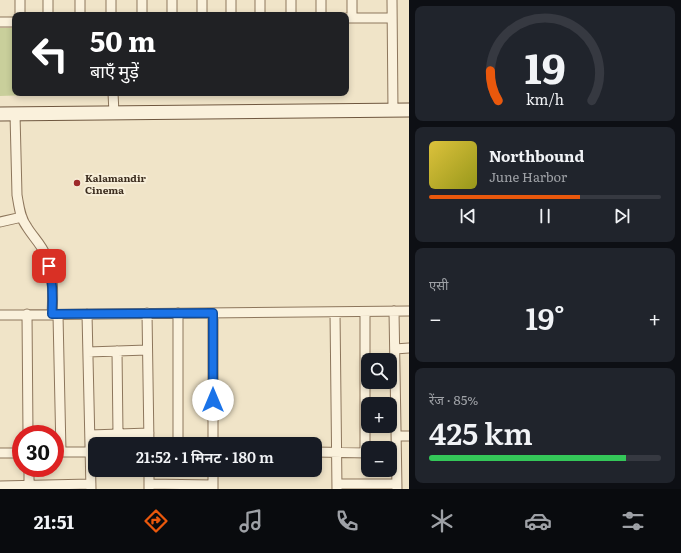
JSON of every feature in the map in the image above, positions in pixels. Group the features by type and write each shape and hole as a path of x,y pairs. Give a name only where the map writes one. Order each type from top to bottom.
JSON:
{"street":[{"path":"20,0 20,12"},
{"path":"48,0 48,12"},
{"path":"80,0 80,12"},
{"path":"111,0 111,12"},
{"path":"142,0 142,12"},
{"path":"172,0 172,12"},
{"path":"202,0 202,12"},
{"path":"231,0 231,12"},
{"path":"260,0 260,12"},
{"path":"291,0 291,12"},
{"path":"321,0 321,12"},
{"path":"352,0 349,18 392,18"},
{"path":"392,0 393,110"},
{"path":"0,22 12,22"},
{"path":"113,96 114,113"},
{"path":"0,114 409,110"},
{"path":"15,114 17,195 26,227 46,255 52,279 55,314 57,425"},
{"path":"0,222 22,217"},
{"path":"394,311 395,441"},
{"path":"0,315 409,311"},
{"path":"335,312 337,487 397,486"},
{"path":"365,312 366,441"},
{"path":"178,313 178,437"},
{"path":"213,313 213,437"},
{"path":"27,314 28,425"},
{"path":"87,314 90,435 149,433"},
{"path":"147,314 149,437"},
{"path":"395,349 409,348"},
{"path":"88,352 147,350"},
{"path":"117,351 118,434"},
{"path":"396,436 409,436"},
{"path":"64,452 88,452"},
{"path":"322,452 361,453"},
{"path":"0,453 12,453"},
{"path":"0,486 91,486"},
{"path":"149,487 213,487"}],"green space":[{"path":"0,28 12,28 12,96 0,96"}],"place":[{"name":"Kalamandir Cinema","path":"77,183"}],"route":[{"path":"49,266 53,289 52,314 213,313 213,400"}]}
